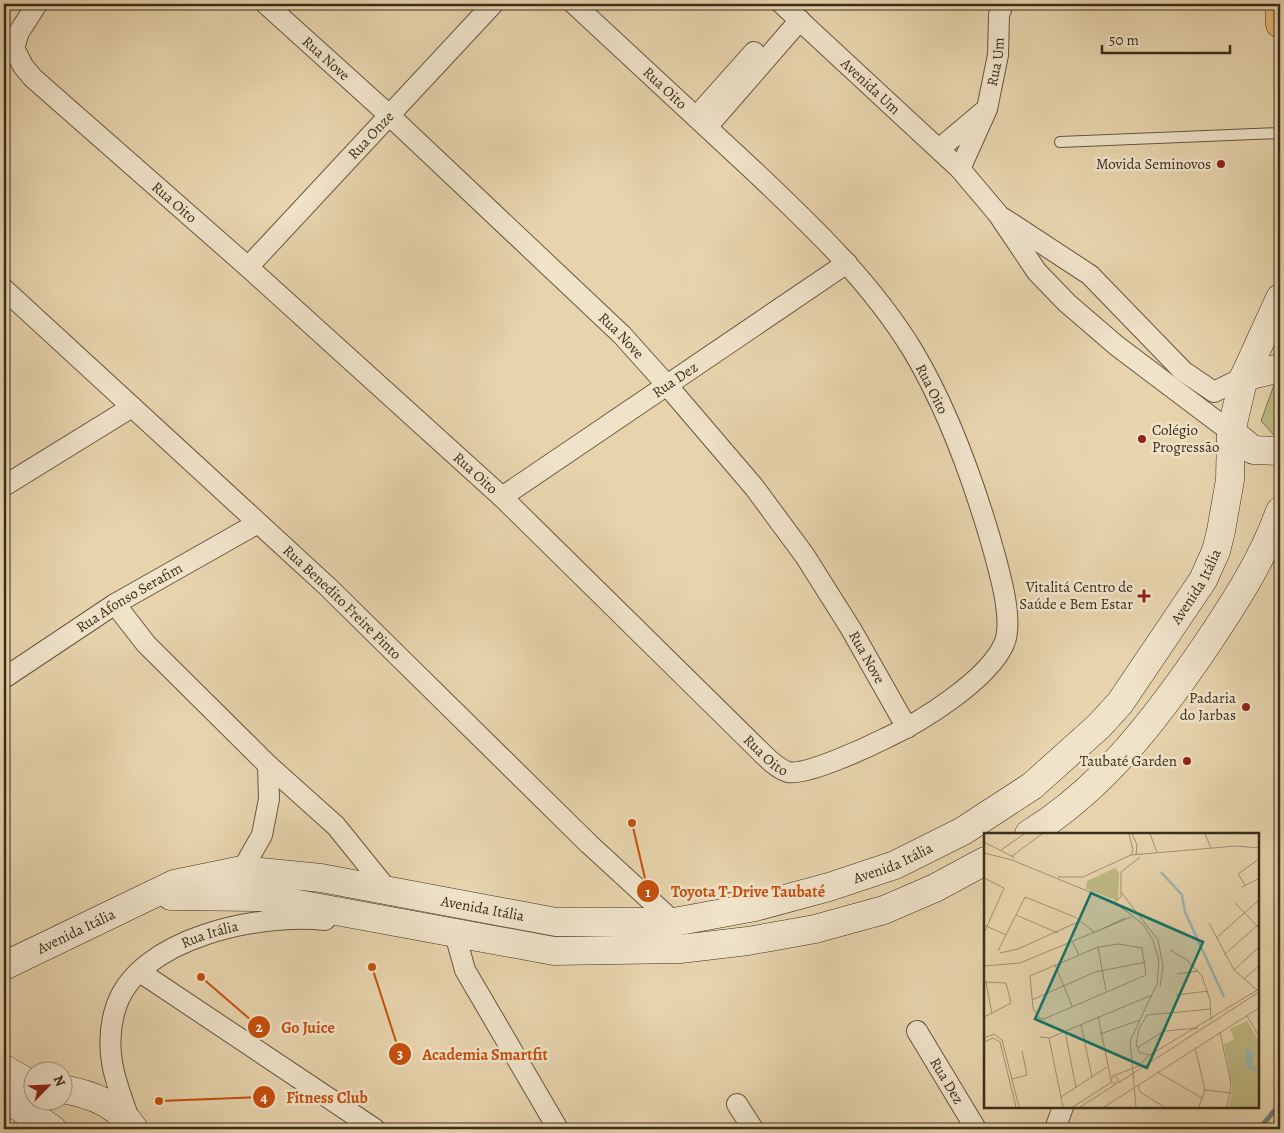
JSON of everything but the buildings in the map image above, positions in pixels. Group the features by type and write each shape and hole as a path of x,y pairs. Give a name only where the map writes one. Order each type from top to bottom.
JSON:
{"main road":[{"path":"1279,4 1280,24"},
{"name":"Avenida Itália","path":"4,966 174,884 205,876 242,870 321,878 390,893 556,922 674,922 755,907 895,865 971,826 1032,786 1081,744 1120,703 1203,580 1216,551 1221,531 1230,480 1231,432 1244,377 1280,298"},
{"path":"1244,377 1280,368"},
{"path":"1231,432 1253,450 1280,451"},
{"path":"1030,833 1081,796 1133,743 1187,673 1227,614 1268,543 1280,511"},
{"name":"Avenida Itália","path":"149,896 260,896 554,951 680,949 748,941 815,929 884,910 935,888 984,862"},
{"path":"4,1069 22,1079"},
{"path":"72,1091 86,1093 110,1104 132,1128"},
{"path":"4,1097 44,1124"}],"street":[{"name":"Rua Oito","path":"37,4 19,32 14,48 23,66 33,78 248,266 502,497 776,765 790,772 814,768 860,750 907,728 942,705 988,668 1005,642 1007,604 981,508 953,431 913,351 847,263 702,122 574,4"},
{"name":"Rua Nove","path":"266,4 389,115 622,335 666,384 754,487 804,556 851,629 907,728"},
{"name":"Rua Onze","path":"248,266 493,4"},
{"name":"Rua Um","path":"960,170 987,109 998,55 995,7"},
{"path":"702,122 791,12"},
{"name":"Avenida Um","path":"791,12 939,149 998,214"},
{"path":"939,149 987,109"},
{"path":"998,214 1090,275 1182,371 1197,382 1214,392 1244,377"},
{"path":"998,214 1037,272 1067,303 1117,346 1231,432"},
{"name":"Rua Dez","path":"502,497 847,263"},
{"name":"Rua Benedito Freire Pinto","path":"7,297 132,407 328,587 589,844 674,922"},
{"path":"4,486 132,407"},
{"name":"Rua Afonso Serafim","path":"4,678 116,604 258,523"},
{"path":"116,604 146,644 268,765 336,826 390,893"},
{"path":"242,870 262,836 269,799 268,765"},
{"name":"Rua Itália","path":"132,1128 112,1074 110,1037 115,1009 127,987 140,972 164,952 187,940 226,929 304,918 455,934"},
{"path":"455,934 465,970 558,1129"},
{"path":"140,972 375,1129"},
{"name":"Rua Dez","path":"917,1031 976,1129"},
{"path":"737,1104 753,1129"},
{"path":"1055,1129 1063,1108"}],"lane":[{"path":"1060,142 1280,133"}],"shaded area":[{"path":"1274,385 1280,385 1280,435 1274,435 1261,421"}],"waterway":[{"path":"1259,1129 1280,1104"}],"place":[{"name":"Movida Seminovos","path":"1221,164"},
{"name":"Colégio Progressão","path":"1142,439"},
{"name":"Vitalitá Centro de Saúde e Bem Estar","path":"1144,596"},
{"name":"Padaria do Jarbas","path":"1246,707"},
{"name":"Taubaté Garden","path":"1187,761"},
{"name":"Toyota T-Drive Taubaté","path":"632,823"},
{"name":"Academia Smartfit","path":"372,967"},
{"name":"Go Juice","path":"201,977"},
{"name":"Fitness Club","path":"159,1101"}]}
